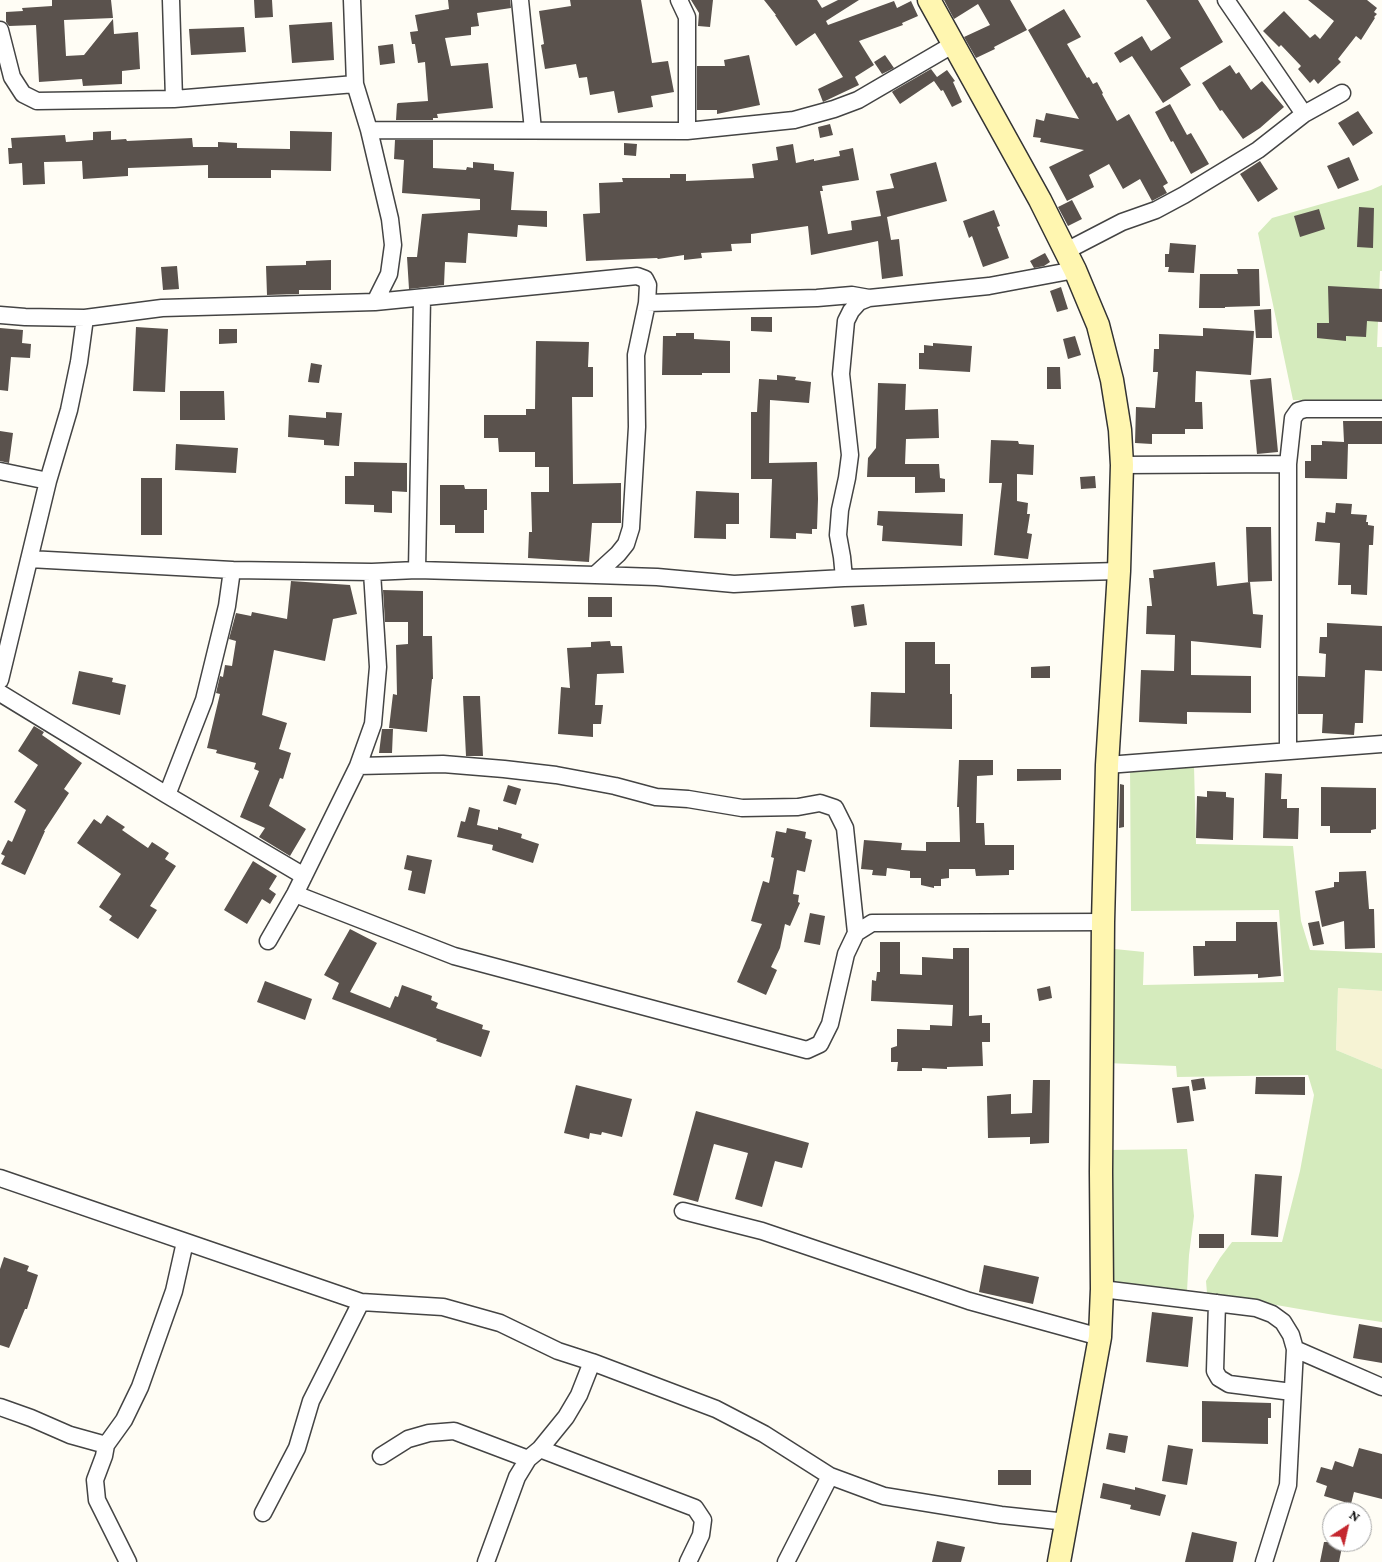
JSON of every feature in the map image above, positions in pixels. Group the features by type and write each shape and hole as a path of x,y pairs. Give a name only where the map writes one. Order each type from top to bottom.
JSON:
{"street":[{"path":"171,0 174,98"},
{"path":"352,0 355,84 369,130 390,219 393,245 389,274 375,302"},
{"path":"520,0 533,130"},
{"path":"680,0 687,16 687,131"},
{"path":"930,0 1040,200 1070,260 1098,325 1112,380 1120,430 1122,465 1119,571 1106,765 1100,1337 1059,1562"},
{"path":"1226,0 1304,114"},
{"path":"0,30 12,78 23,94 37,101 174,98 355,84"},
{"path":"369,130 687,131 794,120 858,100 954,44"},
{"path":"647,303 817,298 852,295 869,298 989,286 1070,260 1122,222 1156,210 1184,195 1258,150 1304,114 1342,93"},
{"path":"0,315 25,318 85,318 162,308 375,302 637,276 645,279 648,285 647,303 636,355 638,427 631,528 626,544 595,575"},
{"path":"417,570 422,298"},
{"path":"817,298 833,306 839,311 846,322"},
{"path":"844,578 838,535 840,510 850,455 841,374 846,322 851,311 859,302 869,298"},
{"path":"0,680 48,481 69,410 79,362 85,318"},
{"path":"1288,751 1288,464 1293,418 1298,411 1305,409 1382,409"},
{"path":"1122,465 1288,464"},
{"path":"0,471 48,481"},
{"path":"29,559 232,570 372,572 417,570 595,575 734,584 844,578 1119,571"},
{"path":"167,795 204,700 227,606 232,570"},
{"path":"268,941 295,894 358,766 373,724 378,666 372,572"},
{"path":"0,693 304,876"},
{"path":"1106,765 1382,744"},
{"path":"295,894 454,956 807,1050 820,1044 830,1024 846,954 856,933 845,828 835,808 820,804 742,808 688,799 656,797 615,786 556,775 504,769 443,764 358,766"},
{"path":"856,933 872,923 1103,922"},
{"path":"0,1178 361,1302 443,1306 500,1323 558,1351 716,1409 764,1434 830,1476 884,1496 1066,1522"},
{"path":"683,1211 762,1231 969,1301 1100,1337"},
{"path":"128,1562 97,1500 95,1480 106,1445 124,1420 140,1387 174,1291 185,1242"},
{"path":"1102,1289 1256,1308 1272,1314 1283,1322 1291,1335 1295,1349 1288,1485 1264,1562"},
{"path":"263,1513 296,1448 310,1400 361,1302"},
{"path":"1217,1303 1215,1371 1219,1378 1228,1384 1292,1392"},
{"path":"1295,1349 1382,1387"},
{"path":"486,1562 517,1477 566,1417 579,1395 592,1362"},
{"path":"0,1407 70,1435 106,1445"},
{"path":"381,1456 408,1439 430,1433 454,1431 534,1454 695,1508 703,1520 700,1534 688,1562"},
{"path":"786,1562 830,1476"}],"shaded area":[{"path":"1338,988 1382,991 1382,1069 1336,1050"}],"green space":[{"path":"1382,185 1382,271 1380,271 1377,347 1382,347 1382,400 1293,400 1258,233 1272,218 1371,190"},
{"path":"1130,764 1194,766 1196,844 1293,846 1301,921 1310,950 1382,953 1382,991 1338,988 1336,1050 1382,1069 1382,1322 1207,1293 1206,1281 1232,1242 1282,1242 1300,1171 1314,1095 1308,1075 1177,1077 1176,1066 1107,1063 1105,948 1144,952 1143,985 1284,982 1279,910 1131,911"},
{"path":"1187,1149 1194,1216 1187,1291 1109,1287 1107,1150"}],"building":[{"path":"52,0 111,0 113,18 64,20 66,56 84,55 113,19 114,34 138,32 140,69 122,71 122,84 83,86 82,79 39,82 36,25 9,26 6,22 6,12 23,11 22,8 52,6"},
{"path":"254,0 272,0 273,17 255,18"},
{"path":"448,0 510,0 511,8 477,13 479,26 471,27 471,35 445,38 451,66 488,63 493,108 437,114 438,118 433,118 433,120 396,120 398,103 428,101 425,62 418,63 415,44 412,44 410,32 418,31 415,15 449,9"},
{"path":"570,0 641,0 652,63 668,61 674,92 651,96 653,107 618,113 614,91 590,95 587,77 579,78 576,64 545,69 541,45 544,44 539,11 571,6"},
{"path":"691,0 713,0 710,27 698,26 699,13"},
{"path":"764,0 817,0 822,8 838,0 859,0 826,21 828,25 894,1 897,8 911,1 918,16 902,23 903,25 859,41 874,65 855,77 859,85 823,102 818,89 843,77 815,33 796,46"},
{"path":"944,0 1010,0 1027,30 976,58 964,37 990,25 978,4 954,19"},
{"path":"1146,0 1198,0 1223,42 1180,68 1191,85 1163,103 1132,56 1120,63 1114,53 1142,36 1151,51 1171,38"},
{"path":"1308,0 1367,0 1377,8 1374,12 1377,14 1375,18 1361,40 1356,36 1338,59 1341,62 1318,84 1314,79 1310,83 1298,69 1301,66 1281,45 1279,47 1263,31 1284,11 1310,38 1315,34 1320,39 1334,21"},
{"path":"1064,9 1081,37 1067,44 1087,78 1089,77 1093,84 1097,82 1117,121 1129,114 1168,183 1163,186 1167,193 1152,201 1140,179 1123,189 1109,164 1089,175 1094,187 1067,201 1049,167 1084,150 1040,142 1041,138 1033,137 1036,119 1044,121 1046,113 1079,119 1028,30"},
{"path":"332,22 334,60 292,63 289,25"},
{"path":"244,27 246,52 191,55 189,29"},
{"path":"393,44 395,63 380,65 378,46"},
{"path":"749,55 760,105 717,114 717,110 697,110 697,66 725,66 724,60"},
{"path":"885,55 894,68 882,74 874,62"},
{"path":"1230,65 1236,74 1239,72 1251,90 1262,81 1284,107 1260,128 1243,139 1222,110 1220,111 1202,83"},
{"path":"931,69 937,77 947,70 955,81 953,82 962,102 952,107 943,90 941,91 934,81 900,104 892,92"},
{"path":"1170,104 1187,135 1191,133 1209,164 1191,174 1155,112"},
{"path":"1358,111 1373,133 1353,146 1338,123"},
{"path":"830,124 833,135 820,138 818,127"},
{"path":"111,131 111,140 192,138 193,147 218,147 218,142 237,143 237,148 290,149 290,131 332,132 331,171 271,170 271,178 208,178 208,165 128,168 128,176 83,179 82,161 44,162 45,184 23,185 22,163 9,164 8,148 12,148 11,138 65,135 66,142 93,140 93,132"},
{"path":"395,140 433,140 433,168 466,170 467,167 473,168 473,162 494,164 494,170 514,172 511,210 547,211 547,227 518,225 517,237 468,233 466,263 445,262 444,285 409,289 407,257 417,257 422,214 480,210 480,199 402,193 404,160 394,159"},
{"path":"624,143 637,144 636,156 624,155"},
{"path":"793,144 796,163 840,156 839,151 853,148 859,180 822,186 823,191 820,191 828,234 852,230 851,221 881,216 876,191 894,188 890,174 936,162 947,201 887,217 891,240 899,239 903,276 882,279 878,241 811,255 808,226 751,234 751,243 731,244 732,251 701,253 702,258 684,260 684,255 658,259 586,261 583,214 600,213 599,183 623,182 622,178 670,178 670,174 686,174 686,181 754,178 752,164 778,160 776,147"},
{"path":"1349,157 1359,180 1338,189 1327,166"},
{"path":"1260,161 1278,189 1258,202 1240,174"},
{"path":"1072,200 1082,219 1068,226 1058,207"},
{"path":"1359,207 1374,208 1373,248 1357,247"},
{"path":"1319,209 1325,229 1300,237 1294,216"},
{"path":"994,210 1000,226 997,227 1009,258 983,267 972,236 969,238 963,221"},
{"path":"1170,243 1196,245 1194,273 1168,272 1169,267 1165,267 1165,254 1169,254"},
{"path":"1045,253 1050,262 1044,266 1034,268 1030,261"},
{"path":"331,260 331,290 299,290 299,294 267,295 266,266 306,265 306,261"},
{"path":"177,266 179,289 163,290 161,267"},
{"path":"1237,269 1259,269 1260,306 1199,308 1200,274 1238,274"},
{"path":"1328,286 1382,289 1382,322 1367,321 1366,337 1346,336 1346,341 1317,338 1317,323 1329,323"},
{"path":"1061,287 1068,309 1057,312 1050,291"},
{"path":"1271,309 1272,338 1256,338 1254,310"},
{"path":"751,317 772,317 772,332 751,331"},
{"path":"136,327 168,329 165,392 133,391"},
{"path":"0,328 23,330 22,343 31,344 30,358 11,357 8,391 0,390"},
{"path":"1203,328 1254,331 1251,375 1196,371 1195,402 1202,402 1203,429 1185,429 1185,434 1152,434 1152,444 1135,443 1136,407 1155,408 1158,372 1153,372 1154,349 1159,349 1159,334 1203,336"},
{"path":"219,329 237,329 237,343 219,344"},
{"path":"676,333 694,333 694,339 730,341 730,373 662,375 663,336 676,336"},
{"path":"1075,336 1081,355 1068,359 1063,339"},
{"path":"536,341 589,342 588,367 593,367 593,397 572,397 573,484 621,483 621,523 592,523 589,562 528,558 529,532 532,532 531,492 549,492 549,467 535,467 535,452 499,452 498,438 484,438 484,415 526,415 526,409 535,409"},
{"path":"933,343 972,346 970,372 919,369 919,353 924,353 924,345 933,346"},
{"path":"311,363 322,365 319,383 308,382"},
{"path":"1047,367 1060,367 1061,389 1047,389"},
{"path":"777,375 796,377 795,380 811,382 809,403 770,400 769,463 817,462 817,529 812,529 812,534 796,533 796,539 770,538 772,479 751,479 751,412 757,412 759,379 777,380"},
{"path":"1271,378 1278,452 1257,454 1250,380"},
{"path":"878,383 906,384 905,410 938,409 939,438 906,439 905,464 939,464 940,478 945,479 945,492 915,493 915,477 867,477 868,458 876,448"},
{"path":"180,391 224,391 225,420 180,420"},
{"path":"326,412 342,413 339,446 324,445 324,440 288,437 289,415 326,418"},
{"path":"1343,421 1382,421 1382,444 1348,444 1347,479 1305,478 1305,461 1311,461 1311,445 1322,445 1322,441 1344,442"},
{"path":"0,431 13,433 9,463 0,461"},
{"path":"991,440 1018,441 1019,444 1034,445 1033,475 1017,474 1017,501 1028,503 1027,514 1030,514 1027,533 1032,534 1028,559 994,555 1002,483 989,483"},
{"path":"176,444 238,448 236,473 175,470"},
{"path":"354,462 407,463 407,492 392,491 392,513 374,512 374,505 345,504 345,476 354,476"},
{"path":"1095,476 1096,488 1081,489 1080,477"},
{"path":"141,478 162,478 162,535 141,535"},
{"path":"440,485 464,485 465,489 487,489 487,510 484,510 484,533 455,533 455,525 440,525"},
{"path":"696,491 739,493 739,524 726,524 726,539 694,538"},
{"path":"1336,503 1352,504 1351,514 1367,515 1366,522 1368,522 1368,525 1374,526 1373,545 1369,545 1367,595 1351,594 1351,585 1338,585 1340,543 1315,541 1317,522 1325,523 1326,512 1335,513"},
{"path":"878,511 963,514 962,546 882,541 883,526 877,525"},
{"path":"1246,527 1271,527 1272,581 1248,582"},
{"path":"1215,562 1217,586 1250,582 1253,614 1263,615 1261,648 1191,641 1191,675 1251,676 1251,713 1187,712 1187,724 1139,722 1141,670 1174,671 1175,635 1146,634 1147,606 1152,606 1149,578 1154,578 1153,570"},
{"path":"291,581 350,585 357,614 333,619 325,661 274,650 262,715 287,723 279,749 291,753 283,779 280,778 269,806 306,829 290,856 259,837 265,828 240,817 259,771 254,769 256,763 216,753 217,750 207,748 220,694 216,693 220,676 223,677 225,665 232,666 236,641 229,639 236,613 251,616 252,612 287,619"},
{"path":"383,590 423,591 423,636 432,636 433,679 427,732 389,728 393,694 397,695 396,645 408,644 408,622 385,622"},
{"path":"588,597 612,597 612,617 588,617"},
{"path":"864,604 867,625 854,627 851,606"},
{"path":"1327,623 1382,626 1382,671 1365,670 1363,723 1355,723 1354,735 1322,733 1323,714 1298,714 1298,676 1325,677 1326,654 1319,653 1320,637 1327,637"},
{"path":"610,641 611,646 622,646 624,673 597,674 595,705 603,705 601,724 593,724 593,737 558,734 561,687 570,688 567,648 591,647 591,642"},
{"path":"905,642 935,642 935,664 950,664 952,729 870,727 871,692 905,693"},
{"path":"1050,666 1050,678 1031,678 1031,667"},
{"path":"79,671 113,678 112,682 126,685 120,715 72,704"},
{"path":"463,696 480,696 483,756 466,756"},
{"path":"34,726 44,732 42,735 82,763 64,789 69,793 44,831 25,875 1,864 5,856 1,854 8,840 12,842 26,810 14,802 38,765 18,751"},
{"path":"382,729 393,729 392,753 379,753"},
{"path":"959,760 993,760 993,775 977,776 976,823 984,823 985,845 1014,845 1014,870 1009,870 1009,875 976,876 975,869 949,869 949,878 941,879 941,886 934,886 934,888 921,885 921,878 910,878 910,871 887,868 886,876 872,875 873,870 861,869 864,840 902,843 901,850 926,851 926,842 960,842 959,807 957,807"},
{"path":"1017,769 1061,769 1061,780 1017,781"},
{"path":"1265,773 1282,774 1281,799 1287,799 1287,808 1299,808 1298,839 1263,838"},
{"path":"1120,784 1124,785 1124,827 1119,828"},
{"path":"508,785 521,789 516,805 503,801"},
{"path":"1321,787 1376,788 1376,829 1371,830 1371,833 1330,833 1330,826 1321,826"},
{"path":"1207,791 1226,792 1226,797 1234,798 1233,840 1196,838 1197,796 1207,797"},
{"path":"469,807 480,810 477,825 498,830 498,827 522,834 521,838 539,844 533,863 492,850 493,845 457,837 461,821 465,822"},
{"path":"107,815 125,827 122,830 148,848 152,842 169,853 165,859 176,866 150,906 157,910 138,939 109,920 112,916 99,907 121,874 77,843 94,819 101,824"},
{"path":"787,828 806,832 805,838 812,840 805,872 797,870 793,894 799,895 798,902 800,903 790,926 785,924 780,948 771,967 777,970 766,995 737,982 762,924 751,921 763,881 769,883 774,858 771,857 776,831 786,833"},
{"path":"407,855 432,860 425,894 408,890 412,871 404,869"},
{"path":"253,861 277,876 269,889 276,894 270,904 262,899 247,924 224,910"},
{"path":"1366,871 1369,909 1374,909 1375,948 1345,949 1344,921 1322,927 1315,891 1334,887 1334,882 1339,882 1339,872"},
{"path":"810,913 825,916 820,945 804,942"},
{"path":"1319,921 1324,944 1313,946 1308,923"},
{"path":"1236,922 1277,922 1281,976 1258,978 1258,974 1194,976 1193,946 1205,946 1205,941 1236,941"},
{"path":"350,929 377,943 350,992 390,1008 395,996 398,997 402,985 432,996 431,1000 438,1003 436,1008 483,1025 482,1029 490,1031 481,1057 332,999 339,983 324,975"},
{"path":"880,942 900,942 900,974 922,975 922,957 953,959 953,948 969,948 969,1016 982,1015 982,1023 990,1023 990,1042 982,1042 983,1066 947,1067 947,1069 922,1068 922,1071 897,1071 898,1062 891,1062 891,1048 897,1046 897,1029 930,1030 930,1025 952,1026 953,1005 871,1001 872,980 876,981 877,972 880,972"},
{"path":"265,981 312,999 305,1020 257,1002"},
{"path":"1050,986 1052,998 1039,1001 1037,989"},
{"path":"1256,1077 1305,1077 1305,1095 1255,1094"},
{"path":"1204,1078 1206,1089 1193,1091 1191,1080"},
{"path":"1033,1080 1050,1080 1049,1143 1030,1144 1030,1137 988,1138 987,1096 1011,1094 1011,1114 1032,1113"},
{"path":"576,1085 632,1099 622,1137 602,1132 601,1135 590,1133 589,1139 564,1133"},
{"path":"1189,1086 1194,1121 1177,1123 1172,1088"},
{"path":"696,1111 809,1143 802,1168 775,1161 762,1207 735,1199 748,1153 714,1144 698,1202 673,1195"},
{"path":"1255,1174 1282,1176 1278,1237 1251,1235"},
{"path":"1199,1234 1224,1234 1224,1248 1199,1248"},
{"path":"4,1257 29,1266 27,1271 38,1275 27,1309 25,1309 9,1348 0,1345 0,1269"},
{"path":"984,1265 1039,1277 1033,1304 979,1292"},
{"path":"1152,1312 1193,1317 1188,1367 1146,1362"},
{"path":"1359,1324 1382,1328 1382,1363 1353,1358"},
{"path":"1202,1401 1271,1403 1271,1418 1268,1418 1268,1444 1202,1442"},
{"path":"1109,1433 1128,1436 1125,1453 1106,1449"},
{"path":"1168,1445 1193,1449 1187,1485 1162,1481"},
{"path":"1359,1448 1382,1454 1382,1499 1354,1492 1352,1502 1344,1502 1324,1496 1327,1486 1316,1482 1321,1467 1332,1470 1335,1461 1353,1467"},
{"path":"998,1470 1031,1470 1031,1485 998,1485"},
{"path":"1103,1483 1135,1490 1135,1487 1166,1495 1160,1516 1130,1509 1131,1505 1100,1498"},
{"path":"1192,1532 1237,1542 1233,1562 1185,1562"},
{"path":"937,1541 965,1547 961,1562 932,1562"},
{"path":"1322,1552 1341,1552 1339,1562 1320,1562"}]}
